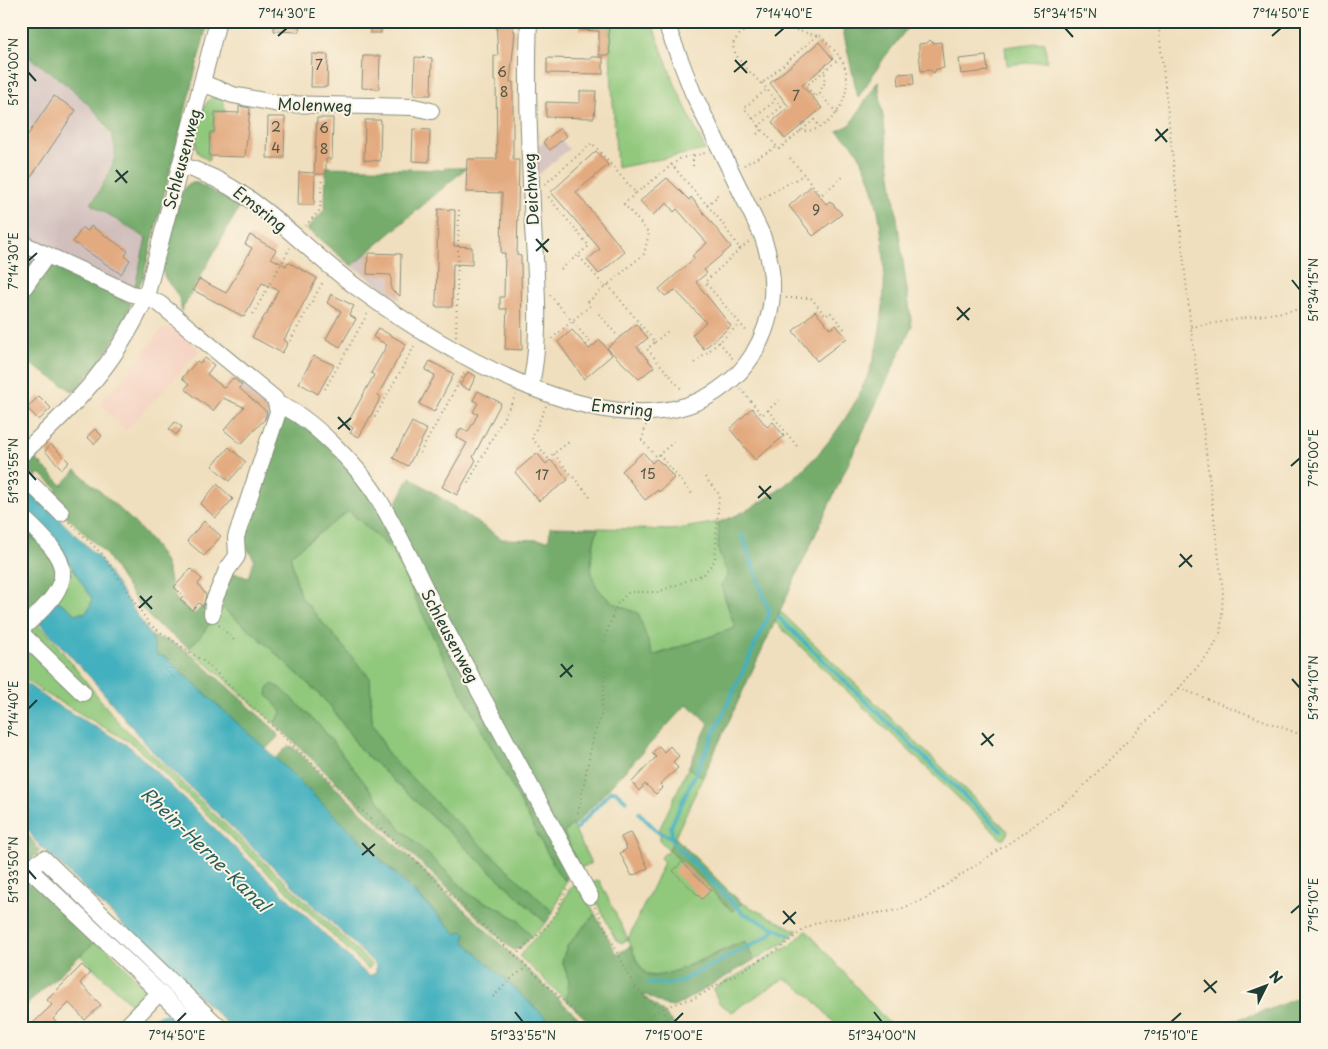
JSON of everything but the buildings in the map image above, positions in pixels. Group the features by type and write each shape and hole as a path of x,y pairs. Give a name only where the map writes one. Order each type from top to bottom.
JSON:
{"street":[{"name":"Schleusenweg","path":"21,455 106,369 134,324 146,296 218,21"},
{"name":"Deichweg","path":"526,385 535,367 536,287 528,126 529,21"},
{"name":"Emsring","path":"180,165 203,172 244,193 331,267 375,300 472,359 526,385 550,395 606,408 647,413 690,406 719,390 737,374 760,343 769,320 773,298 773,280 768,250 693,93 665,21"},
{"name":"Molenweg","path":"202,83 233,95 279,104 414,107 431,110"},
{"path":"21,243 132,294 146,296"},
{"path":"21,292 47,255"},
{"name":"Schleusenweg","path":"146,296 173,313 272,396 277,404 284,406 316,428 350,463 378,497 590,896"},
{"path":"212,614 213,603 227,570 237,556 236,537 278,412 277,404"},
{"path":"21,474 61,513"},
{"path":"21,516 49,542 61,561 63,573 60,586 45,606 21,629"},
{"path":"21,633 83,693"},
{"path":"25,864 44,859 220,1028"},
{"path":"25,864 197,1028"},
{"path":"125,1028 159,992"}],"path":[{"path":"622,1028 644,1020 663,1008 697,997 778,949 807,928 822,921 898,910 926,899 1015,839 1075,795 1179,688 1212,650 1221,631 1223,592 1191,328 1158,21"},
{"path":"759,126 781,107 733,50 734,42 746,30 769,24 817,36 819,34 840,58 845,67 846,82 842,104 837,113 820,127 806,132 800,131"},
{"path":"762,83 817,36"},
{"path":"825,71 824,84 815,97 806,86 840,58"},
{"path":"767,89 744,108 777,147"},
{"path":"819,93 837,113"},
{"path":"753,119 776,100"},
{"path":"730,171 777,147 779,149 814,120 820,127"},
{"path":"757,134 762,130"},
{"path":"561,270 588,246 540,188 592,143 636,193"},
{"path":"588,302 644,254 649,233 624,204 671,164 681,158 720,150"},
{"path":"693,155 693,169"},
{"path":"790,158 821,195 843,177"},
{"path":"671,164 707,205 740,249 720,266 718,273 705,282 740,324 760,343"},
{"path":"748,206 804,175"},
{"path":"253,314 297,238 320,210 322,177"},
{"path":"707,205 718,196 715,194"},
{"path":"451,347 456,336 459,208"},
{"path":"578,255 655,342"},
{"path":"290,341 331,267"},
{"path":"536,287 544,287 590,342 586,344"},
{"path":"773,298 811,298 826,316 830,312 846,331"},
{"path":"325,389 375,300"},
{"path":"535,347 542,346 591,305"},
{"path":"1191,328 1307,308"},
{"path":"599,314 616,334"},
{"path":"695,362 740,324"},
{"path":"375,417 423,330"},
{"path":"668,331 647,349 685,393 690,406"},
{"path":"719,342 762,415 782,398"},
{"path":"420,453 472,359"},
{"path":"468,483 526,385"},
{"path":"550,395 532,438 548,458 569,442"},
{"path":"768,410 797,446"},
{"path":"647,413 642,440 656,457 675,441"},
{"path":"554,454 590,497"},
{"path":"659,454 693,494"},
{"path":"578,813 593,738 601,716 605,671 602,646 616,604 629,592 658,592 686,583 704,574 714,560 719,494 704,476"},
{"path":"61,513 103,555 150,626 206,663 592,1028"},
{"path":"212,614 217,623 235,641"},
{"path":"1179,688 1307,737"},
{"path":"515,956 548,925 556,913 565,891 579,877"},
{"path":"590,896 634,986 650,1001 663,1008 670,1028"},
{"path":"493,997 514,976 527,967"}],"shaded area":[{"path":"21,52 74,91 93,110 109,132 116,148 109,170 91,204 146,238 131,304 48,264 21,307"},
{"path":"555,132 569,149 537,176 535,144 542,144"},
{"path":"368,253 401,254 400,300 352,266"},
{"path":"173,327 200,350 126,431 103,407 101,401 122,381 161,330"},
{"path":"242,385 272,410 267,425 233,395"}],"green space":[{"path":"21,21 208,21 143,277 136,292 134,291 146,238 91,204 99,192 114,160 115,147 111,134 102,120 77,94 21,52"},
{"path":"608,21 651,21 674,82 705,150 617,168"},
{"path":"841,21 913,21 884,58 858,98"},
{"path":"1045,42 1047,61 1007,65 1005,47"},
{"path":"878,81 912,326 703,777 688,768 709,723 687,704 573,827 572,824 564,833 579,869 568,875 566,881 559,875 440,651 393,551 349,511 290,555 300,596 370,678 372,722 389,755 452,818 553,912 546,923 361,750 330,706 316,691 256,635 219,605 231,572 248,578 254,559 240,537 284,409 312,429 390,515 410,477 502,539 549,540 550,527 598,528 591,559 595,582 601,592 610,600 638,613 653,656 735,628 721,585 728,575 718,550 719,522 746,511 771,495 796,476 818,454 854,404 867,377 876,349 884,289 883,244 879,219 873,188 866,168 856,150 837,131 850,125"},
{"path":"215,95 223,96 225,112 215,112 214,132 210,132 209,161 198,153 196,139 199,121 205,105"},
{"path":"326,167 444,170 444,168 466,168 352,266 307,229 325,209"},
{"path":"195,182 240,206 181,311 179,298 166,279 162,267 180,196 186,186"},
{"path":"48,264 131,304 107,351 74,392 21,358 21,307"},
{"path":"30,453 62,485 76,470 132,521 152,543 165,563 173,594 178,601 195,614 202,606 212,620 189,648 154,622 139,605 105,553 55,505 53,499 57,489 40,473 34,477 22,468 23,462"},
{"path":"21,507 55,540 91,596 92,604 86,612 76,614 57,600 61,589 21,514"},
{"path":"349,511 393,550 440,651 559,875 566,881 553,912 452,818 389,755 372,722 370,678 300,596 290,555"},
{"path":"719,522 718,550 728,575 721,586 735,628 652,656 638,613 610,600 601,592 595,582 591,559 598,528 671,530"},
{"path":"21,526 48,552 58,573 44,598 21,618"},
{"path":"219,605 256,635 316,691 330,706 361,750 546,923 532,937 519,921 499,908 473,897 400,828 321,727 267,695 282,712 274,723 189,648 212,620 214,623 220,618 218,615"},
{"path":"780,611 1008,831 1006,837 1000,838 775,622"},
{"path":"35,622 49,635 119,723 372,965 368,969 133,744 43,692 21,677 21,636"},
{"path":"151,636 169,641 189,652 276,731 278,737 266,749 263,747 165,657 157,655"},
{"path":"273,684 282,689 321,727 400,828 473,897 499,908 519,921 532,937 519,949 514,950 508,946 274,723 282,712 267,695 268,688"},
{"path":"288,746 293,747 585,1024 581,1028 557,1028 470,947 464,940 466,934 462,931 457,934 277,761 276,758"},
{"path":"688,768 703,777 669,850 660,841 660,828"},
{"path":"572,824 591,863 579,869 564,833"},
{"path":"21,826 40,851 32,859 26,860 21,857"},
{"path":"675,837 742,903 732,911 669,850"},
{"path":"669,850 732,911 742,903 798,930 782,944 754,960 744,941 658,977 651,975 641,967 628,939 664,862 660,858 665,853 667,854"},
{"path":"21,865 98,939 21,1010"},
{"path":"599,880 628,939 622,943 616,940 593,895 590,884"},
{"path":"576,884 595,914 567,946 562,960 569,981 566,1000 520,957 527,946 558,915 569,890"},
{"path":"595,914 617,954 631,946 640,966 648,975 666,974 744,941 754,960 674,1007 667,1006 646,995 643,996 662,1011 677,1028 595,1028 566,1000 569,981 562,960 567,946"},
{"path":"806,930 893,1028 839,1028 810,996 785,978 732,1012 719,1003 713,989 791,945"},
{"path":"98,939 147,990 146,995 135,1008 80,955"},
{"path":"1307,994 1307,1028 1205,1028 1263,1012"}],"water":[{"name":"Rhein-Herne-Kanal","path":"21,482 99,558 151,636 157,655 165,657 266,749 457,934 463,931 466,934 464,940 470,947 557,1028 232,1028 36,842 21,818 21,738 25,731 21,720 21,680 52,702 130,747 361,969 369,976 376,973 376,965 153,752 91,678 38,621 57,600 76,614 89,610 92,599 55,540 21,507"},
{"path":"169,1013 178,1016 188,1028 143,1028 155,1017"}],"waterway":[{"path":"742,535 769,610 769,615 671,826 672,841 743,913 789,935"},
{"path":"778,617 1001,831"},
{"path":"576,829 611,791 615,791 626,801"},
{"path":"639,813 658,832 671,837"},
{"path":"649,983 668,984 679,982 767,937 775,929"}]}
